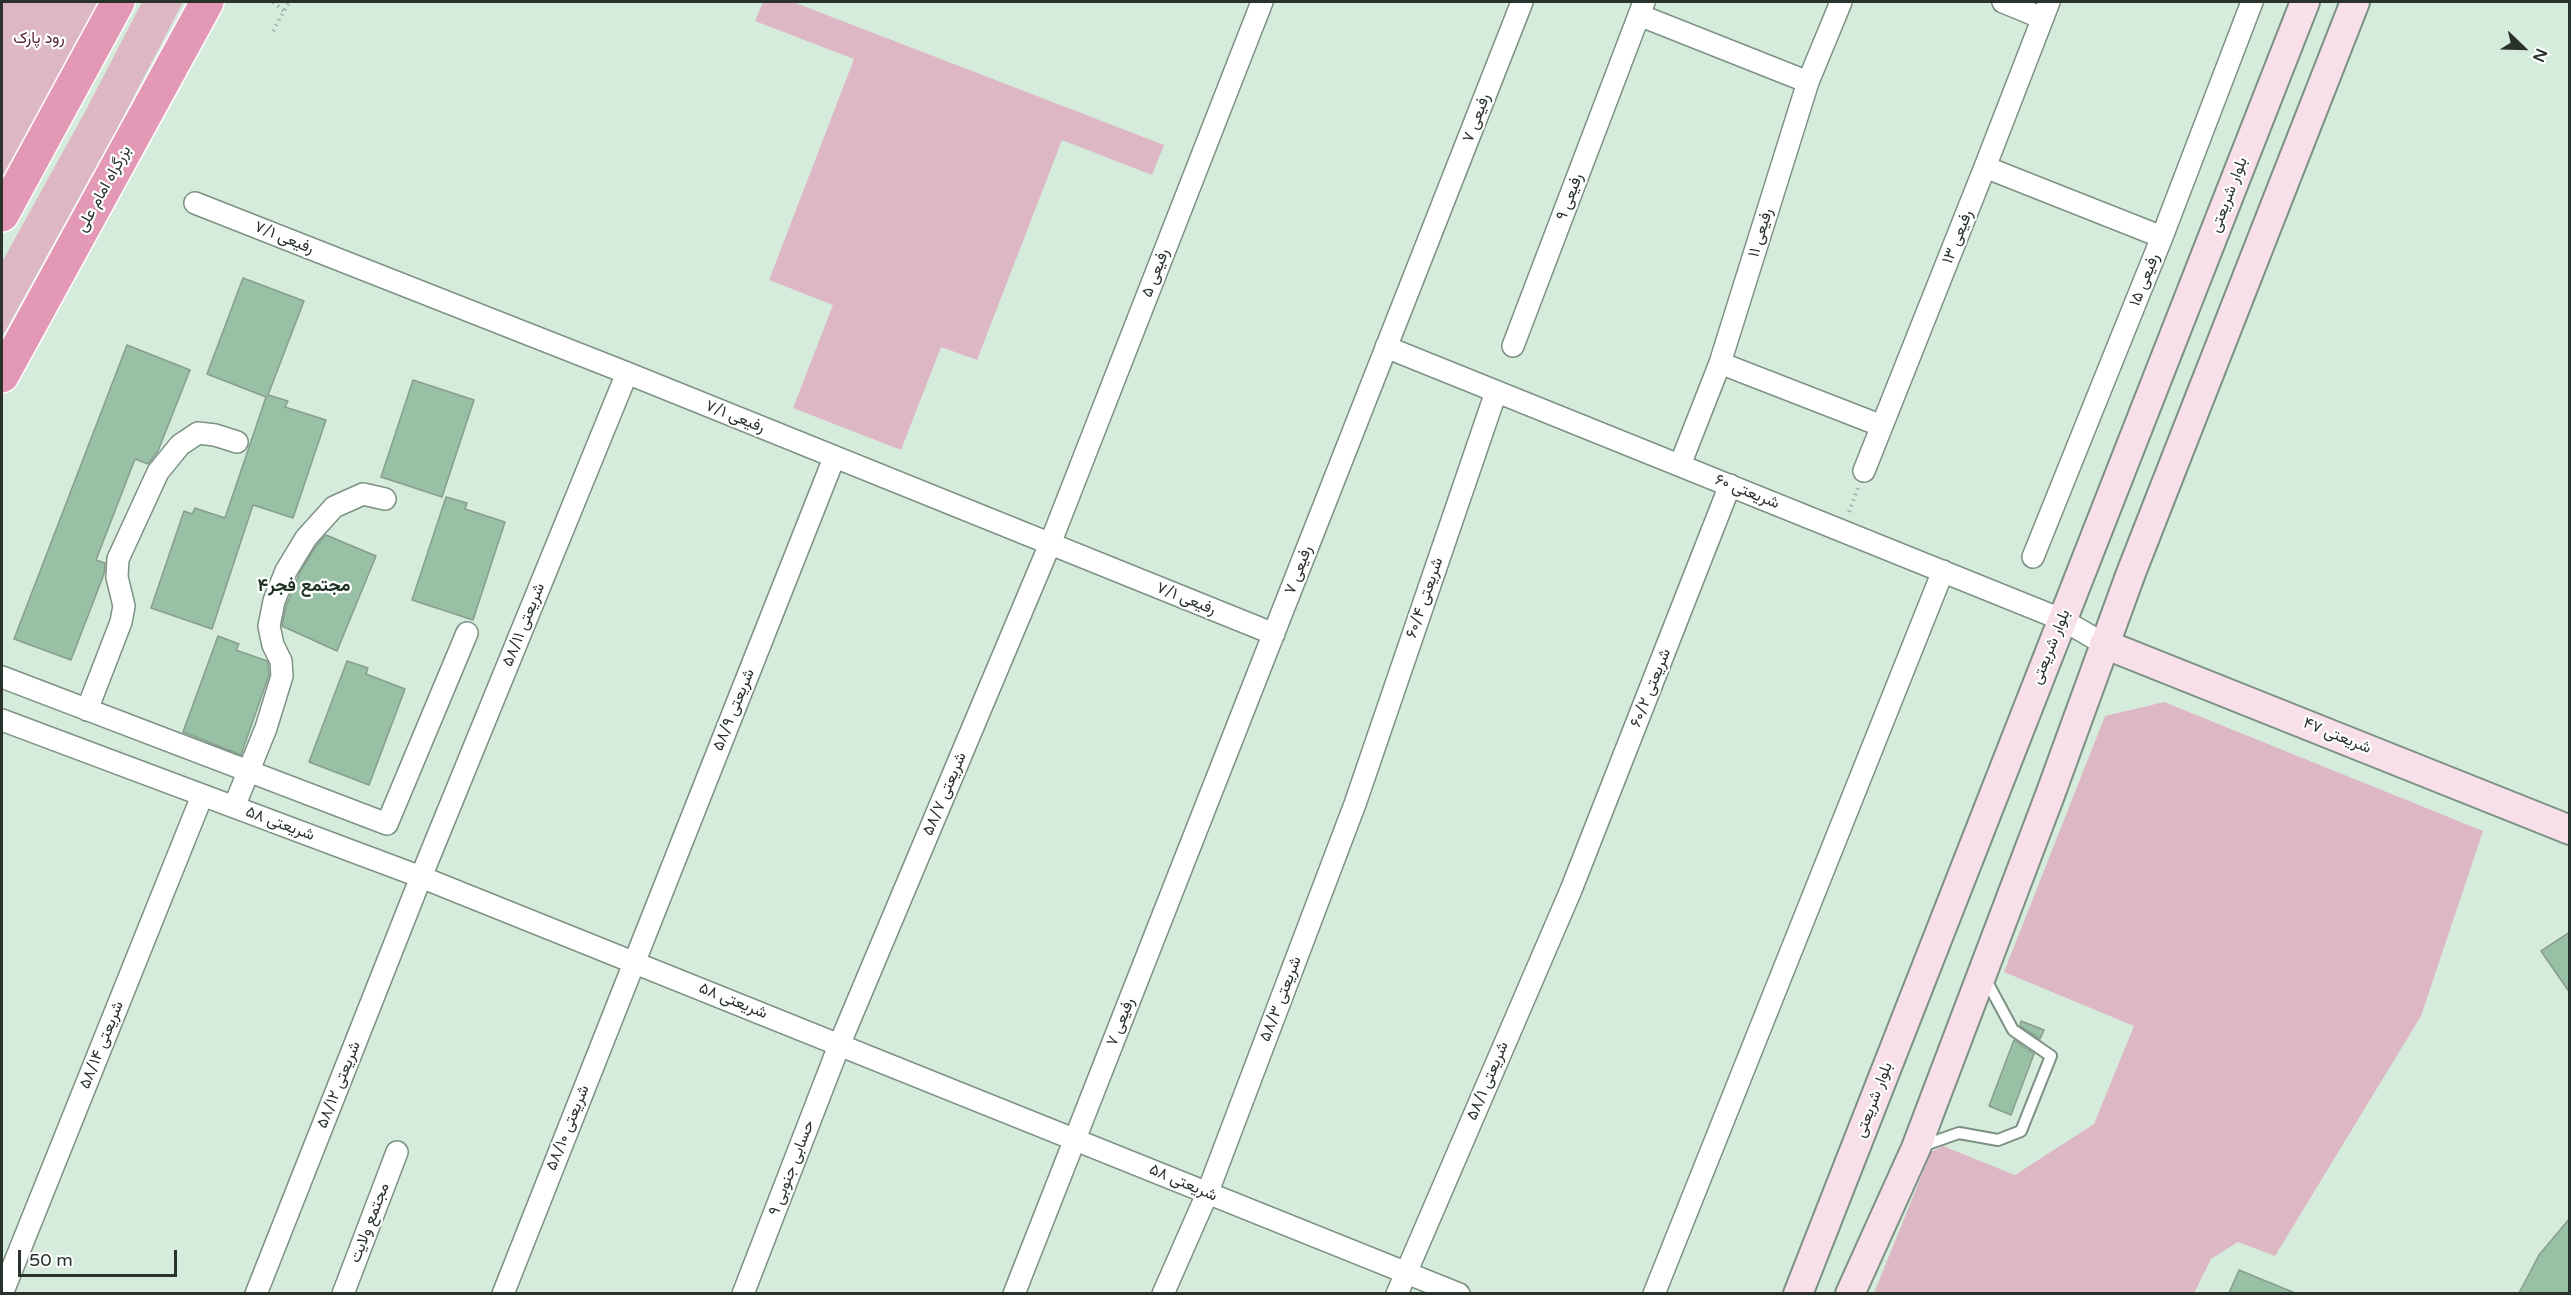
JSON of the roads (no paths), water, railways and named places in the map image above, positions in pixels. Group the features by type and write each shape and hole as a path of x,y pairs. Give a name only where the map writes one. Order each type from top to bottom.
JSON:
{"highway":[{"path":"2,216 118,2"},
{"name":"بزرگراه امام علی","path":"2,376 207,2"}],"main road":[{"name":"بلوار شریعتی","path":"1798,1293 2305,2"},
{"path":"1850,1293 1916,1148 2050,795 2104,644 2355,2"},
{"name":"شریعتی ۴۷","path":"2104,644 2570,830"}],"street":[{"name":"رفیعی ۵","path":"1050,544 1262,2"},
{"name":"رفیعی ۷","path":"1014,1293 1522,2"},
{"name":"رفیعی ۱۱","path":"1680,465 1720,363 1808,82 1841,2"},
{"path":"2003,2 2046,10"},
{"name":"رفیعی ۱۵","path":"2034,557 2162,237 2252,2"},
{"path":"1641,8 1808,82"},
{"name":"رفیعی ۹","path":"1513,346 1641,8"},
{"name":"رفیعی ۱۳","path":"1864,471 2046,10"},
{"path":"1985,168 2162,237"},
{"name":"رفیعی ۷/۱","path":"195,203 627,373 1274,634"},
{"name":"شریعتی ۶۰","path":"1386,347 2063,620 2104,644"},
{"path":"1720,363 1882,426"},
{"name":"شریعتی ۵۸/۱۱","path":"421,877 627,373"},
{"name":"شریعتی ۶۰/۴","path":"1355,804 1496,392"},
{"path":"87,710 121,622 124,606 117,576 118,560 158,472 180,445 198,433 237,442"},
{"name":"شریعتی ۵۸/۹","path":"634,962 834,458"},
{"name":"شریعتی ۶۰/۲","path":"1571,890 1730,486"},
{"path":"234,807 266,728 282,676 281,662 273,645 269,626 273,601 286,572 306,538 334,507 363,494 386,499"},
{"name":"شریعتی ۵۸/۷","path":"840,1043 1050,544"},
{"path":"1654,1293 1943,571"},
{"path":"2,677 387,824 467,633"},
{"name":"شریعتی ۵۸","path":"2,720 421,877 840,1043 1207,1194 1459,1293"},
{"name":"شریعتی ۵۸/۱۴","path":"2,1293 202,796"},
{"name":"شریعتی ۵۸/۳","path":"1163,1293 1207,1194 1355,804"},
{"name":"شریعتی ۵۸/۱۲","path":"256,1293 421,877"},
{"name":"شریعتی ۵۸/۱","path":"1397,1293 1571,890"},
{"name":"شریعتی ۵۸/۱۰","path":"502,1293 634,962"},
{"name":"حسابی جنوبی ۹","path":"743,1293 840,1043"},
{"name":"مجتمع ولایت","path":"343,1293 397,1152"}],"lane":[{"path":"1916,1148 1959,1133 1998,1140 2021,1131 2051,1056 2013,1030 1982,972"}],"district":[{"name":"مجتمع فجر۴","path":"304,586"}],"park label":[{"name":"رود پارک","path":"39,39"}]}
